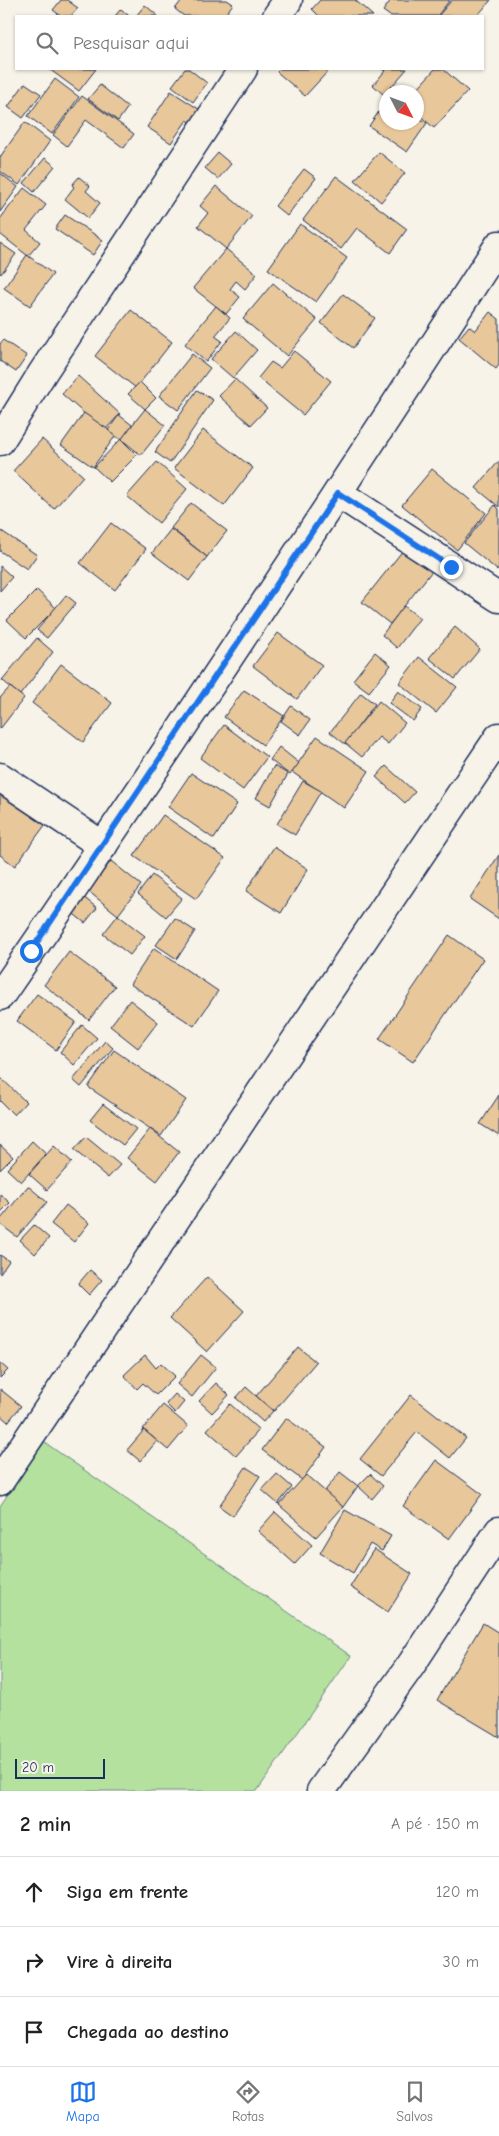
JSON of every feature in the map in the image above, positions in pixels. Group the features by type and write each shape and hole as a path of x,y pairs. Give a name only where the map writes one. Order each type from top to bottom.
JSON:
{"street":[{"path":"278,15 288,0"},
{"path":"0,441 241,70"},
{"path":"0,996 103,846 338,493 499,245"},
{"path":"338,493 499,598"},
{"path":"0,1481 499,737"},
{"path":"0,778 103,846"},
{"path":"321,1791 411,1665 499,1532"}],"green space":[{"path":"44,1442 351,1656 257,1791 0,1791 0,1506"}],"building":[{"path":"61,0 67,0 78,8 72,15 60,15 53,10"},
{"path":"182,0 227,0 233,4 225,15 183,15 175,9"},
{"path":"320,0 355,0 372,15 318,15 312,9"},
{"path":"391,0 450,0 438,15 389,15 383,11"},
{"path":"452,0 491,0 478,15 439,15"},
{"path":"145,5 157,15 137,15"},
{"path":"121,9 128,15 116,15"},
{"path":"50,70 95,70 79,91"},
{"path":"184,70 190,70 207,83 193,102 172,86"},
{"path":"279,70 329,70 305,96 277,72"},
{"path":"384,70 406,70 393,85 379,85 379,90 373,85 385,71"},
{"path":"434,70 444,70 468,91 434,128 424,119 424,85 420,85"},
{"path":"55,79 79,97 52,134 28,116"},
{"path":"25,83 41,94 23,118 8,107"},
{"path":"100,85 128,107 118,121 88,99"},
{"path":"171,91 205,113 196,126 187,120 171,143 147,127"},
{"path":"82,96 134,134 124,148 86,120 67,146 53,135"},
{"path":"379,111 379,130 422,130 407,152 369,126"},
{"path":"25,122 50,141 19,185 0,171 0,157"},
{"path":"379,152 405,173 381,202 355,180"},
{"path":"218,153 231,164 218,179 205,168"},
{"path":"45,158 55,166 34,192 24,183"},
{"path":"304,169 316,178 287,216 275,206"},
{"path":"0,173 18,187 0,212"},
{"path":"336,176 407,229 390,253 357,228 341,249 303,220"},
{"path":"79,177 90,186 86,191 100,203 88,218 65,199 74,187 72,185"},
{"path":"216,186 252,216 226,249 198,226 208,213 200,206"},
{"path":"24,188 46,205 26,230 40,242 28,256 0,234 0,219"},
{"path":"65,215 103,240 93,255 55,229"},
{"path":"300,224 347,258 316,302 268,269"},
{"path":"0,243 16,254 1,274 0,273"},
{"path":"226,249 257,274 245,289 236,281 230,289 240,297 226,314 193,288"},
{"path":"27,255 53,274 30,306 4,288"},
{"path":"273,283 317,320 287,356 243,319"},
{"path":"343,294 375,318 353,348 321,323"},
{"path":"216,306 230,318 215,336 222,341 206,362 185,344"},
{"path":"131,310 172,342 136,388 95,356"},
{"path":"490,312 499,319 499,365 496,369 459,338 469,326 475,331"},
{"path":"236,331 257,350 233,378 211,359"},
{"path":"3,340 27,356 16,372 0,361 0,344"},
{"path":"294,351 331,381 303,415 258,378 271,362 280,368"},
{"path":"192,354 210,368 178,410 159,396"},
{"path":"78,376 120,414 104,431 62,394"},
{"path":"235,379 267,408 251,425 219,396"},
{"path":"140,382 156,398 145,409 128,394"},
{"path":"197,390 213,400 170,463 155,452"},
{"path":"145,409 165,425 141,455 121,439"},
{"path":"84,413 116,435 93,467 61,445"},
{"path":"119,415 132,425 121,440 108,430"},
{"path":"203,430 253,468 224,506 174,468"},
{"path":"42,439 83,476 54,509 13,471"},
{"path":"121,439 137,455 110,482 94,467"},
{"path":"499,461 499,507 476,488"},
{"path":"157,462 187,489 159,523 127,496"},
{"path":"432,469 486,513 457,550 402,505"},
{"path":"191,503 227,531 207,557 171,528"},
{"path":"495,505 499,509 499,567 497,570 464,543"},
{"path":"111,523 146,549 115,590 80,563"},
{"path":"171,529 207,557 189,581 152,553"},
{"path":"0,530 37,555 27,569 0,551"},
{"path":"404,549 432,571 390,624 362,602"},
{"path":"0,566 12,577 0,591"},
{"path":"37,590 56,608 26,638 7,620"},
{"path":"66,595 76,603 47,638 37,630"},
{"path":"404,606 420,618 397,648 382,635"},
{"path":"455,627 480,649 455,679 429,658"},
{"path":"278,633 322,665 297,699 253,666"},
{"path":"37,638 53,652 20,695 2,680"},
{"path":"375,652 391,665 369,692 353,680"},
{"path":"419,657 457,687 436,713 399,683"},
{"path":"61,664 112,703 83,742 32,703"},
{"path":"10,687 24,698 0,729 0,698"},
{"path":"244,690 284,716 263,745 224,717"},
{"path":"398,691 422,709 413,721 389,703"},
{"path":"361,693 375,704 345,744 330,732"},
{"path":"379,701 405,723 388,744 379,737 362,757 345,743"},
{"path":"291,706 310,720 300,735 281,721"},
{"path":"224,725 267,757 243,790 200,758"},
{"path":"317,736 369,771 344,808 292,772"},
{"path":"279,747 299,763 290,775 270,760"},
{"path":"274,766 288,774 270,806 256,798"},
{"path":"386,766 415,792 405,803 376,777"},
{"path":"191,773 237,804 214,839 168,807"},
{"path":"303,781 321,791 295,835 277,824"},
{"path":"0,785 48,821 15,866 0,855"},
{"path":"163,815 225,858 196,899 134,856"},
{"path":"274,847 308,869 281,913 246,891"},
{"path":"499,855 499,919 470,899"},
{"path":"111,861 141,885 118,915 88,891"},
{"path":"152,875 182,898 166,917 138,894"},
{"path":"82,896 97,908 85,923 70,911"},
{"path":"118,915 145,936 130,955 103,934"},
{"path":"175,918 195,931 177,959 156,945"},
{"path":"449,935 483,959 413,1062 379,1039"},
{"path":"154,948 218,991 194,1026 130,984"},
{"path":"69,952 115,986 89,1020 44,985"},
{"path":"37,994 76,1022 56,1050 17,1021"},
{"path":"130,1000 158,1022 138,1048 110,1026"},
{"path":"82,1025 97,1038 74,1065 60,1052"},
{"path":"105,1041 113,1048 81,1087 73,1080"},
{"path":"114,1050 186,1100 161,1136 88,1087"},
{"path":"0,1077 26,1102 14,1115 0,1101"},
{"path":"499,1095 499,1136 480,1124"},
{"path":"103,1104 136,1129 123,1145 90,1120"},
{"path":"150,1129 179,1152 157,1181 127,1158"},
{"path":"86,1137 120,1165 108,1178 74,1150"},
{"path":"32,1141 46,1154 21,1182 7,1169"},
{"path":"0,1145 13,1157 0,1170"},
{"path":"54,1146 72,1162 47,1190 29,1174"},
{"path":"28,1186 47,1202 17,1237 0,1224 0,1220"},
{"path":"0,1194 10,1203 0,1213"},
{"path":"66,1205 89,1223 74,1242 51,1224"},
{"path":"34,1225 49,1238 35,1254 20,1240"},
{"path":"0,1255 9,1261 0,1274"},
{"path":"90,1270 102,1280 89,1295 78,1284"},
{"path":"207,1277 244,1311 207,1352 170,1318"},
{"path":"298,1347 316,1362 274,1411 256,1396"},
{"path":"145,1355 156,1368 161,1363 175,1376 156,1395 143,1383 137,1389 124,1375"},
{"path":"201,1355 216,1367 192,1397 177,1384"},
{"path":"0,1363 8,1370 0,1378"},
{"path":"216,1383 229,1395 212,1413 199,1401"},
{"path":"246,1387 273,1411 263,1422 236,1398"},
{"path":"0,1389 21,1406 8,1422 0,1415"},
{"path":"175,1394 184,1402 175,1413 166,1404"},
{"path":"411,1395 466,1438 450,1458 417,1432 381,1476 360,1459"},
{"path":"230,1404 259,1430 236,1456 207,1430"},
{"path":"163,1405 188,1426 168,1450 143,1429"},
{"path":"286,1418 326,1447 302,1480 262,1450"},
{"path":"144,1430 157,1441 140,1461 127,1450"},
{"path":"436,1460 482,1494 449,1539 403,1506"},
{"path":"246,1467 260,1476 233,1516 219,1506"},
{"path":"340,1472 358,1486 343,1507 324,1492"},
{"path":"277,1474 292,1487 278,1504 262,1490"},
{"path":"370,1474 383,1486 372,1499 358,1486"},
{"path":"306,1475 343,1507 316,1537 279,1505"},
{"path":"345,1510 391,1536 382,1551 370,1544 353,1573 320,1553"},
{"path":"275,1512 312,1545 295,1564 258,1531"},
{"path":"374,1549 412,1574 388,1612 350,1587"},
{"path":"483,1623 499,1633 499,1737 437,1700"}],"route":[{"path":"31,951 114,830 338,493 451,567"}]}
